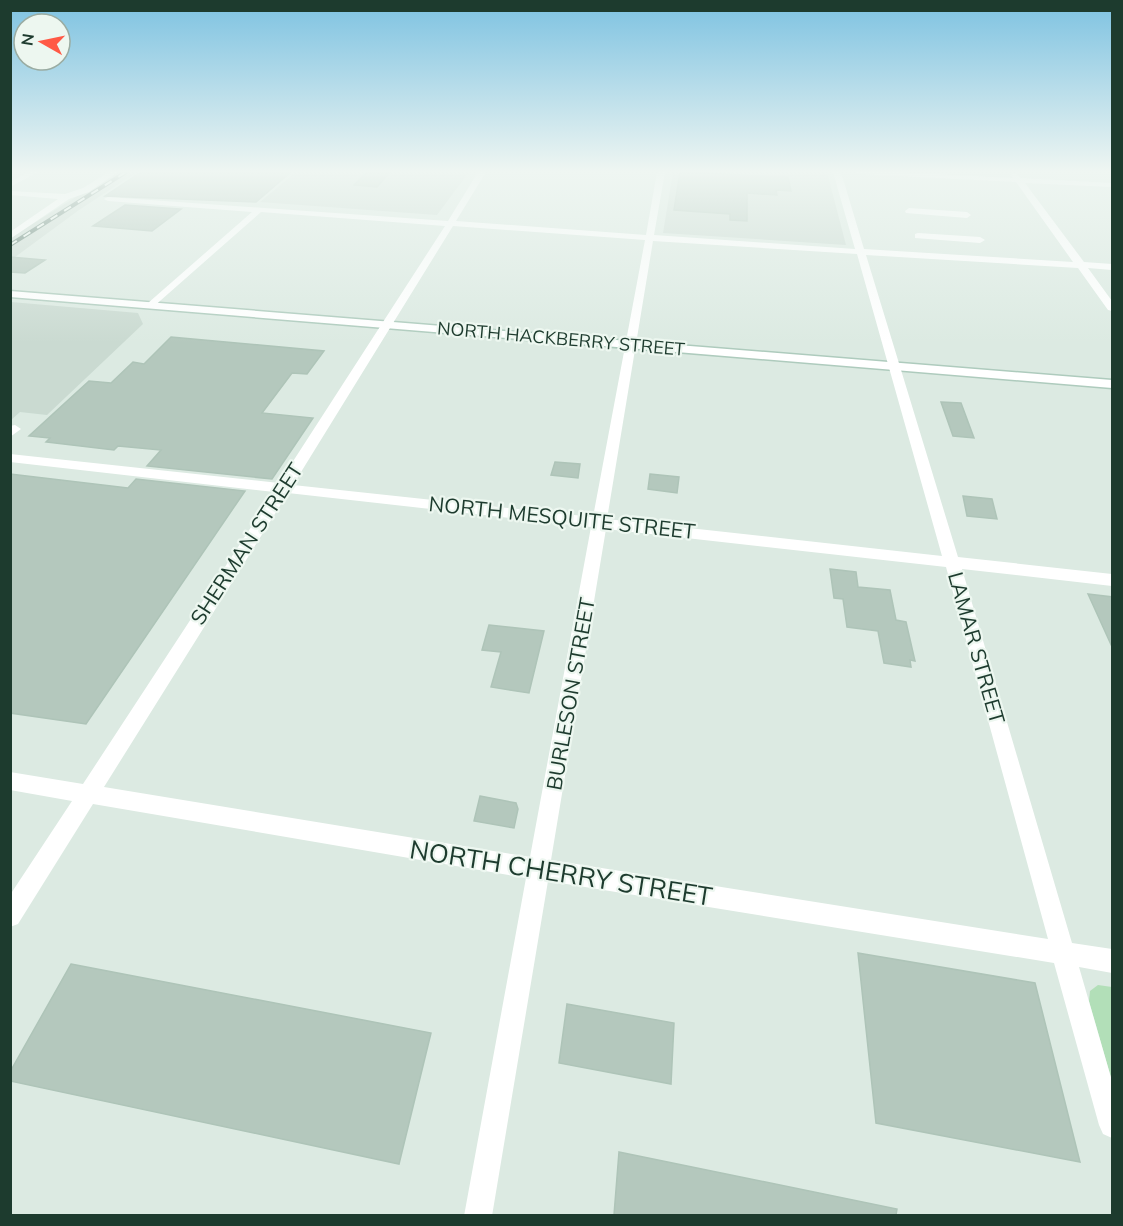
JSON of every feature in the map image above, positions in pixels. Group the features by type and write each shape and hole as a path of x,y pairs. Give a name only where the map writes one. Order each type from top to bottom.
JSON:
{"main road":[{"name":"NORTH HACKBERRY STREET","path":"10,294 1113,384"}],"street":[{"path":"152,305 237,229"},
{"name":"SHERMAN STREET","path":"10,916 388,325 446,229"},
{"path":"523,229 1113,267"},
{"name":"BURLESON STREET","path":"478,1215 651,229"},
{"name":"LAMAR STREET","path":"854,229 952,562 1113,1125"},
{"path":"1054,229 1113,308"},
{"path":"918,236 980,240"},
{"name":"NORTH MESQUITE STREET","path":"10,458 1113,580"},
{"name":"NORTH CHERRY STREET","path":"10,781 1113,961"}],"shaded area":[{"path":"24,229 53,229 11,260 10,238"},
{"path":"664,229 842,229 846,245 663,233"},
{"path":"11,302 138,313 143,324 47,415 20,412 11,420"}],"green space":[{"path":"1098,985 1112,987 1112,1081 1089,1001 1090,991"}],"building":[{"path":"10,257 45,260 25,273 10,272"},
{"path":"171,337 324,351 307,374 292,373 262,413 313,418 272,479 147,466 161,450 118,446 114,450 46,442 50,438 29,436 89,381 111,383 133,362 144,364"},
{"path":"941,402 961,403 974,438 953,436"},
{"path":"555,462 580,464 578,478 551,475"},
{"path":"10,474 128,488 136,479 245,491 86,724 10,713"},
{"path":"650,474 679,477 677,493 648,489"},
{"path":"963,496 992,499 997,519 967,516"},
{"path":"830,569 856,572 858,587 890,590 896,620 906,622 915,661 910,660 911,667 884,663 878,631 847,627 843,599 834,598"},
{"path":"1088,594 1113,597 1113,649"},
{"path":"489,625 544,631 529,693 491,687 501,652 482,650"},
{"path":"480,796 516,803 518,809 514,828 474,821"},
{"path":"858,953 1035,983 1080,1162 876,1123"},
{"path":"71,964 431,1033 399,1164 10,1081 10,1072"},
{"path":"567,1004 674,1023 671,1084 559,1063"},
{"path":"619,1152 897,1209 896,1215 614,1215"}],"railway":[{"path":"10,245 35,229"}]}
